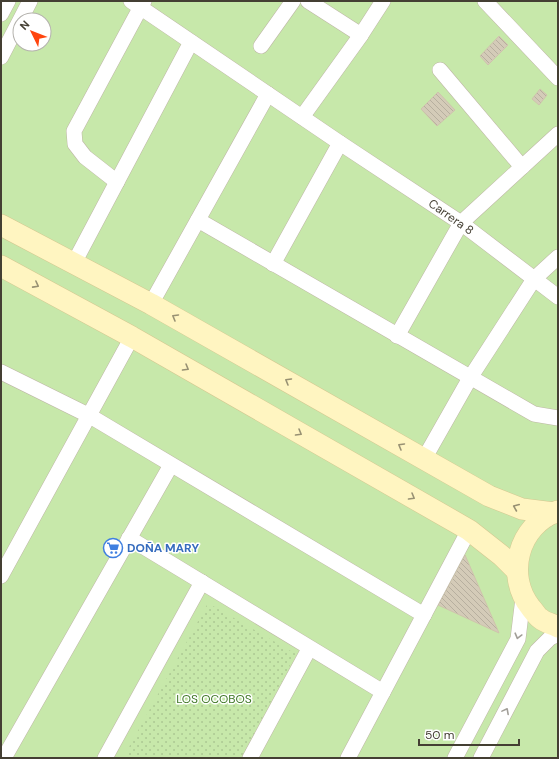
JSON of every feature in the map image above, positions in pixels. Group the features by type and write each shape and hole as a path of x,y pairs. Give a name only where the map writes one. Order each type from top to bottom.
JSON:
{"main road":[{"path":"2,224 151,304 489,496 522,510 556,512"},
{"path":"1,267 132,337 469,530 502,556 516,570"},
{"path":"556,512 534,526 521,546 516,570 518,584 523,598 540,619 558,627"}],"street":[{"path":"1,14 8,1"},
{"path":"1,57 30,1"},
{"path":"261,46 294,1"},
{"path":"308,1 361,35"},
{"path":"302,117 361,35 383,1"},
{"path":"485,1 558,78"},
{"path":"117,182 85,157 75,144 74,131 138,3"},
{"name":"Carrera 8","path":"138,3 268,94 461,223 558,297"},
{"path":"74,263 192,42"},
{"path":"440,70 522,167"},
{"path":"151,304 268,94"},
{"path":"397,336 461,223 558,134"},
{"path":"273,264 340,143"},
{"path":"198,220 534,414 558,418"},
{"path":"424,459 470,378 534,279 558,256"},
{"path":"1,576 132,337"},
{"path":"3,376 90,416 424,615"},
{"path":"4,758 171,465"},
{"path":"348,758 469,530"},
{"path":"130,538 309,649 383,692"},
{"path":"105,758 202,582"},
{"path":"455,758 518,639 523,598"},
{"path":"481,758 537,651 550,638 558,634"},
{"path":"250,758 309,649"}],"green space":[{"path":"1,1 558,1 558,758 1,758"},
{"name":"LOS OCOBOS","path":"208,603 296,654 241,758 123,758"}],"building":[{"path":"499,36 508,45 488,65 480,56"},
{"path":"540,89 547,95 539,105 532,99"},
{"path":"438,92 455,110 437,126 421,109"},
{"path":"465,555 499,633 438,605"}],"place":[{"name":"DOÑA MARY","path":"113,548"}]}
